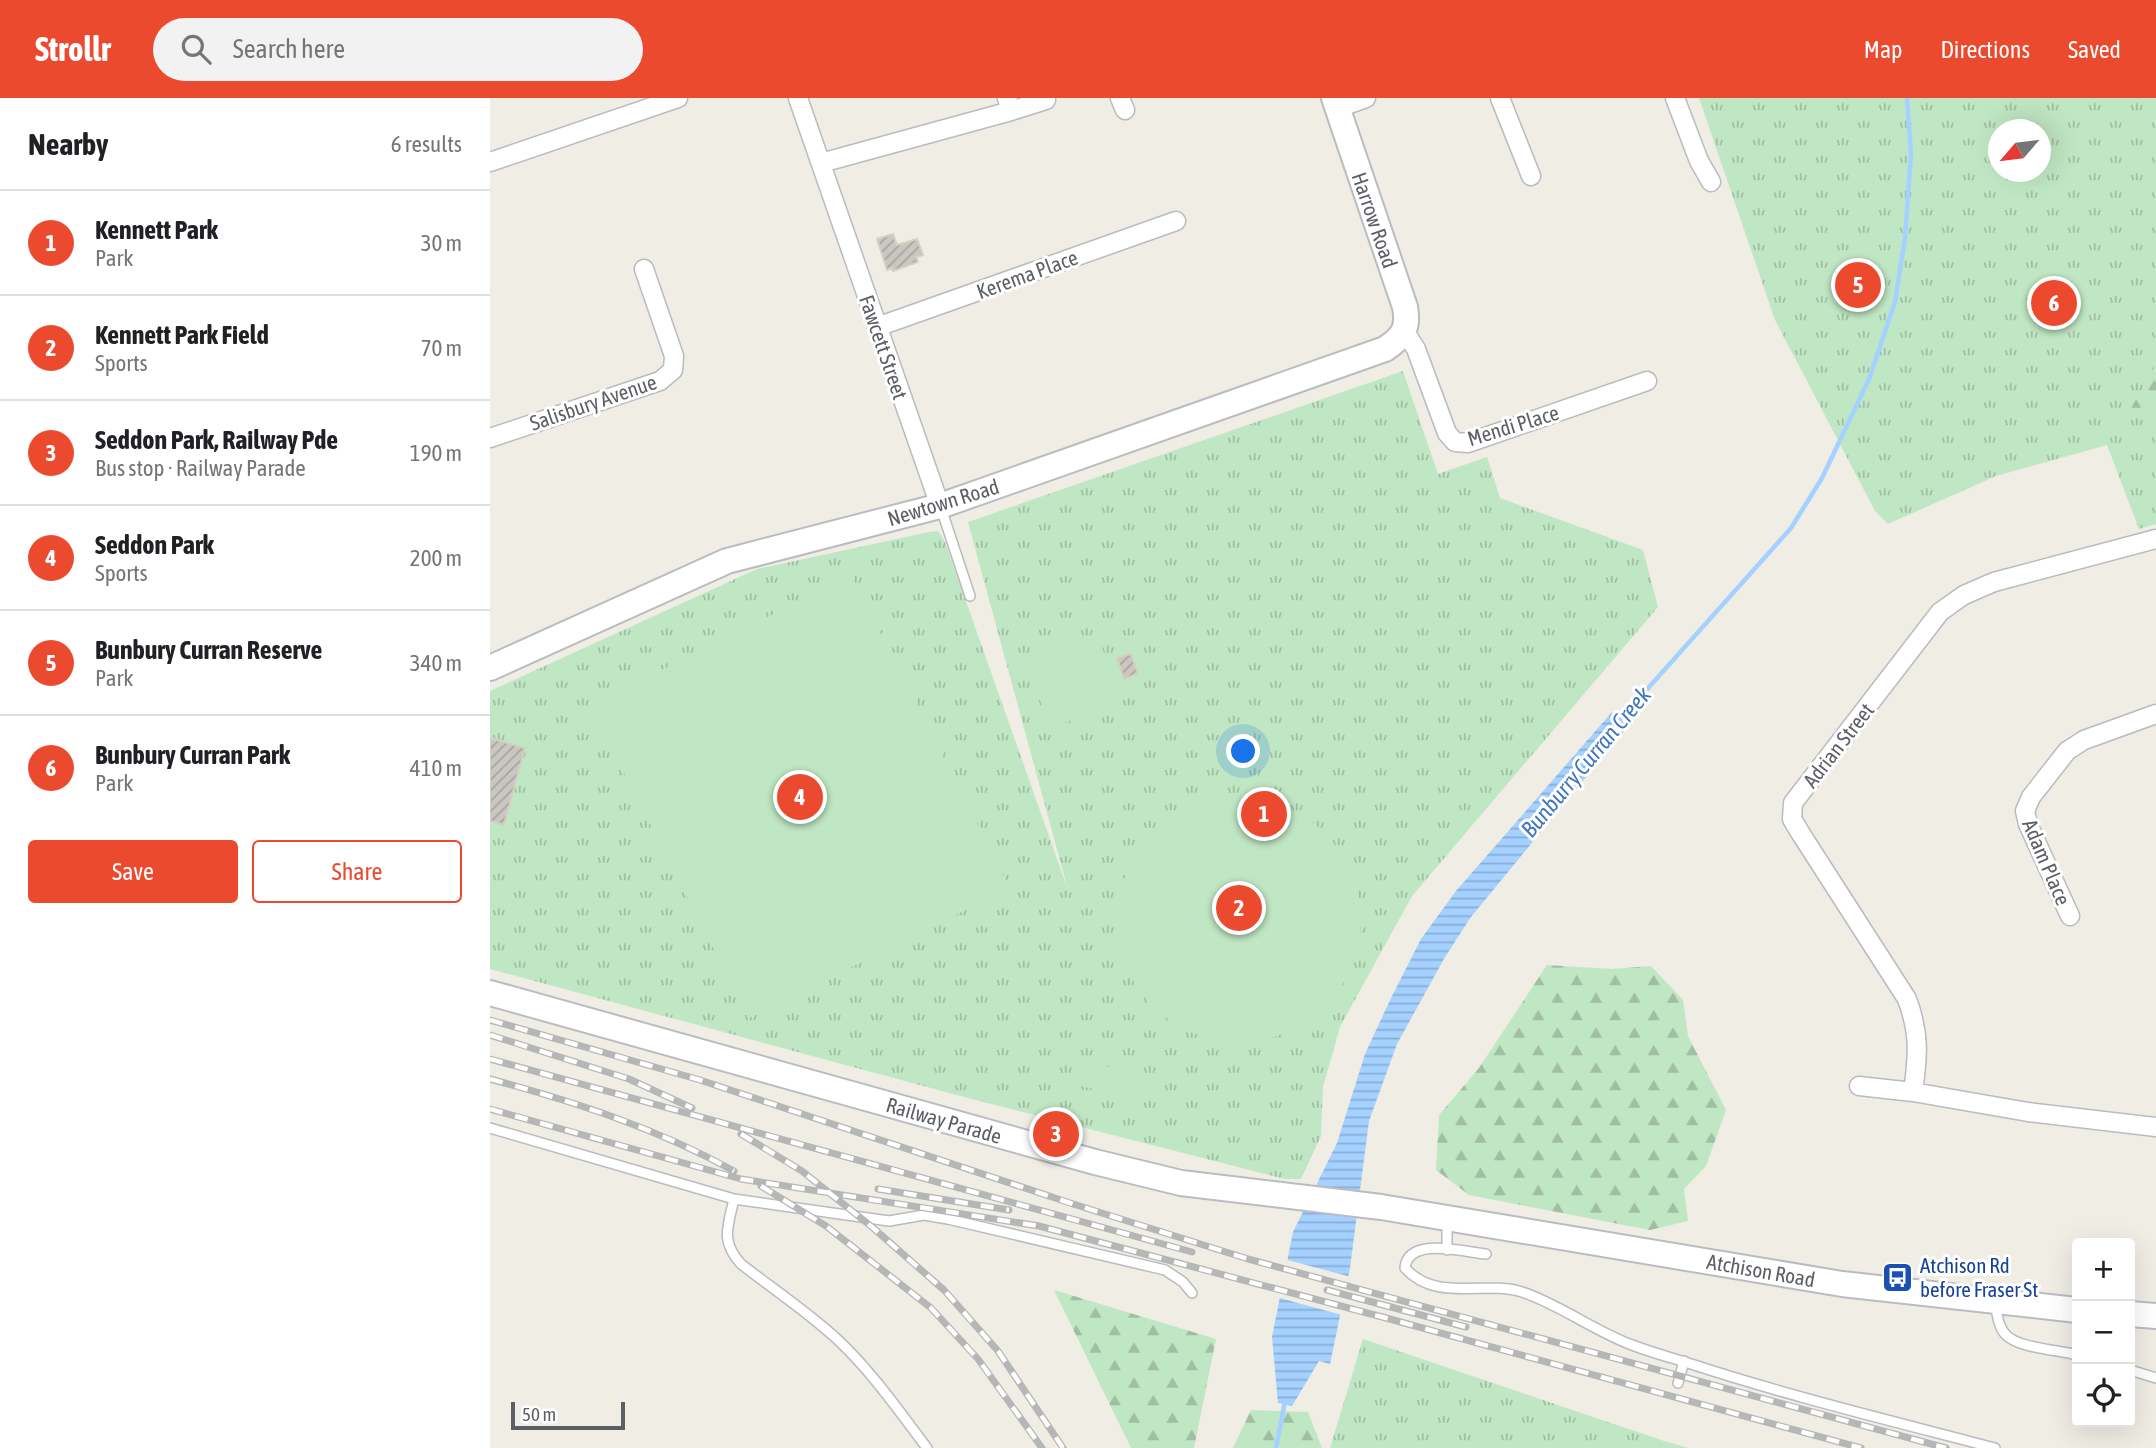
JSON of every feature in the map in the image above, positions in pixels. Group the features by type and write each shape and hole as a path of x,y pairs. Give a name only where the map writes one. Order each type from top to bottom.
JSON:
{"street":[{"path":"490,162 678,98"},
{"name":"Fawcett Street","path":"799,98 940,506"},
{"path":"1336,103 1366,98"},
{"path":"1500,98 1531,176"},
{"path":"1675,98 1699,161 1711,182"},
{"path":"821,163 1009,104 1046,100"},
{"name":"Harrow Road","path":"1336,103 1405,307 1408,321 1401,335"},
{"name":"Kerema Place","path":"877,327 1176,221"},
{"name":"Salisbury Avenue","path":"490,437 660,381 673,370 674,356 644,269"},
{"name":"Mendi Place","path":"1401,335 1416,349 1447,433 1455,442 1468,443 1647,381"},
{"name":"Newtown Road","path":"490,667 727,561 940,506 1385,349 1401,335"},
{"name":"Adrian Street","path":"1913,1092 1918,1051 1916,1024 1907,999 1792,819 1793,803 1940,612 1964,595 1994,582 2156,539"},
{"name":"Adam Place","path":"2070,916 2028,824 2025,811 2031,797 2067,751 2084,740 2156,714"},
{"name":"Railway Parade","path":"490,993 1095,1162 1181,1183 1381,1207 1447,1219"},
{"path":"1860,1086 1913,1092 2028,1112 2156,1127"},
{"name":"Atchison Road","path":"1447,1219 1842,1283 2072,1309"},
{"path":"2135,1314 2156,1316"}],"lane":[{"name":"Fawcett Street","path":"940,506 970,596"},
{"path":"490,1128 734,1199 889,1221 924,1215 1165,1270 1184,1282 1192,1293"},
{"path":"734,1199 726,1233 733,1255 840,1342 863,1366 927,1448"},
{"path":"1447,1219 1447,1250"},
{"path":"1486,1254 1426,1248 1412,1252 1406,1259 1405,1268 1412,1276 1426,1283 1521,1292 1603,1334 1633,1346 1787,1394 1995,1448"},
{"path":"1995,1300 1999,1322 2006,1335 2019,1343 2072,1354"},
{"path":"1678,1383 1684,1362"},
{"path":"2135,1372 2156,1378"}],"green space":[{"path":"1699,98 2156,98 2156,524 2139,529 2107,445 1996,476 1888,524 1875,511 1775,320"},
{"path":"2156,364 2156,408 2129,412"},
{"path":"1403,371 1438,474 1487,457 1500,498 1643,550 1658,607 1412,896 1340,1027 1323,1087 1321,1136 1301,1179 1285,1179 968,1098 490,969 490,691 757,569 929,532 938,531 945,542 1068,890 968,522"},
{"path":"851,575 1010,888 749,1018 590,706"},
{"path":"1098,635 1121,704 1049,728 1026,658"},
{"path":"1227,798 1251,798 1275,803 1297,812 1317,825 1334,842 1347,862 1356,884 1361,920 1359,944 1347,978 1334,998 1317,1015 1297,1028 1275,1037 1251,1042 1227,1042 1203,1037 1181,1028 1161,1015 1144,998 1131,978 1122,956 1117,932 1117,908 1122,884 1131,862 1144,842 1161,825 1181,812 1203,803"},
{"path":"1547,965 1612,969 1651,966 1683,1000 1688,1036 1726,1110 1706,1166 1684,1189 1688,1221 1650,1230 1469,1195 1436,1170 1439,1115 1479,1068"},
{"path":"1085,1062 1164,1078 1159,1103 1080,1086"},
{"path":"1054,1290 1216,1339 1194,1448 1131,1448"},
{"path":"1363,1339 1664,1441 1689,1448 1330,1448"},
{"path":"1251,1410 1308,1412 1322,1448 1233,1448"}],"water":[{"path":"1612,712 1628,726 1471,917 1445,957 1397,1044 1369,1121 1350,1268 1330,1364 1319,1361 1292,1406 1278,1403 1272,1337 1293,1232 1337,1143 1365,1054 1391,998 1421,939 1456,891"}],"pier":[{"path":"1284,1259 1351,1277 1342,1315 1276,1297"}],"building":[{"path":"893,234 897,245 917,239 923,255 916,257 918,262 893,271 892,268 887,270 877,239"},
{"path":"1131,654 1138,674 1124,679 1117,658"},
{"path":"490,738 525,748 504,825 490,821"}],"waterway":[{"name":"Bunburry Curran Creek","path":"1617,723 1791,528 1822,478 1869,379 1895,302 1905,238 1911,154 1907,98"},
{"name":"Bunburry Curran Creek","path":"1276,1448 1285,1401"}],"railway":[{"path":"490,1020 700,1080 1248,1259 1946,1448"},
{"path":"490,1035 629,1079 692,1108"},
{"path":"490,1059 1192,1252"},
{"path":"490,1079 553,1097 645,1129 734,1171"},
{"path":"490,1109 741,1179 1039,1226 1861,1448"},
{"path":"741,1134 802,1171 944,1290 998,1351 1063,1448"},
{"path":"761,1186 826,1226 931,1308 978,1359 1042,1448"},
{"path":"878,1189 1009,1210"},
{"path":"1327,1290 1466,1327"}],"place":[{"name":"Bunbury Curran Reserve","path":"1858,285"},
{"name":"Bunbury Curran Park","path":"2054,303"},
{"name":"Seddon Park","path":"800,797"},
{"name":"Kennett Park","path":"1264,814"},
{"name":"Kennett Park Field","path":"1239,908"},
{"name":"Seddon Park, Railway Pde","path":"1056,1134"},
{"name":"Atchison Rd before Fraser St","path":"1897,1277"}]}
